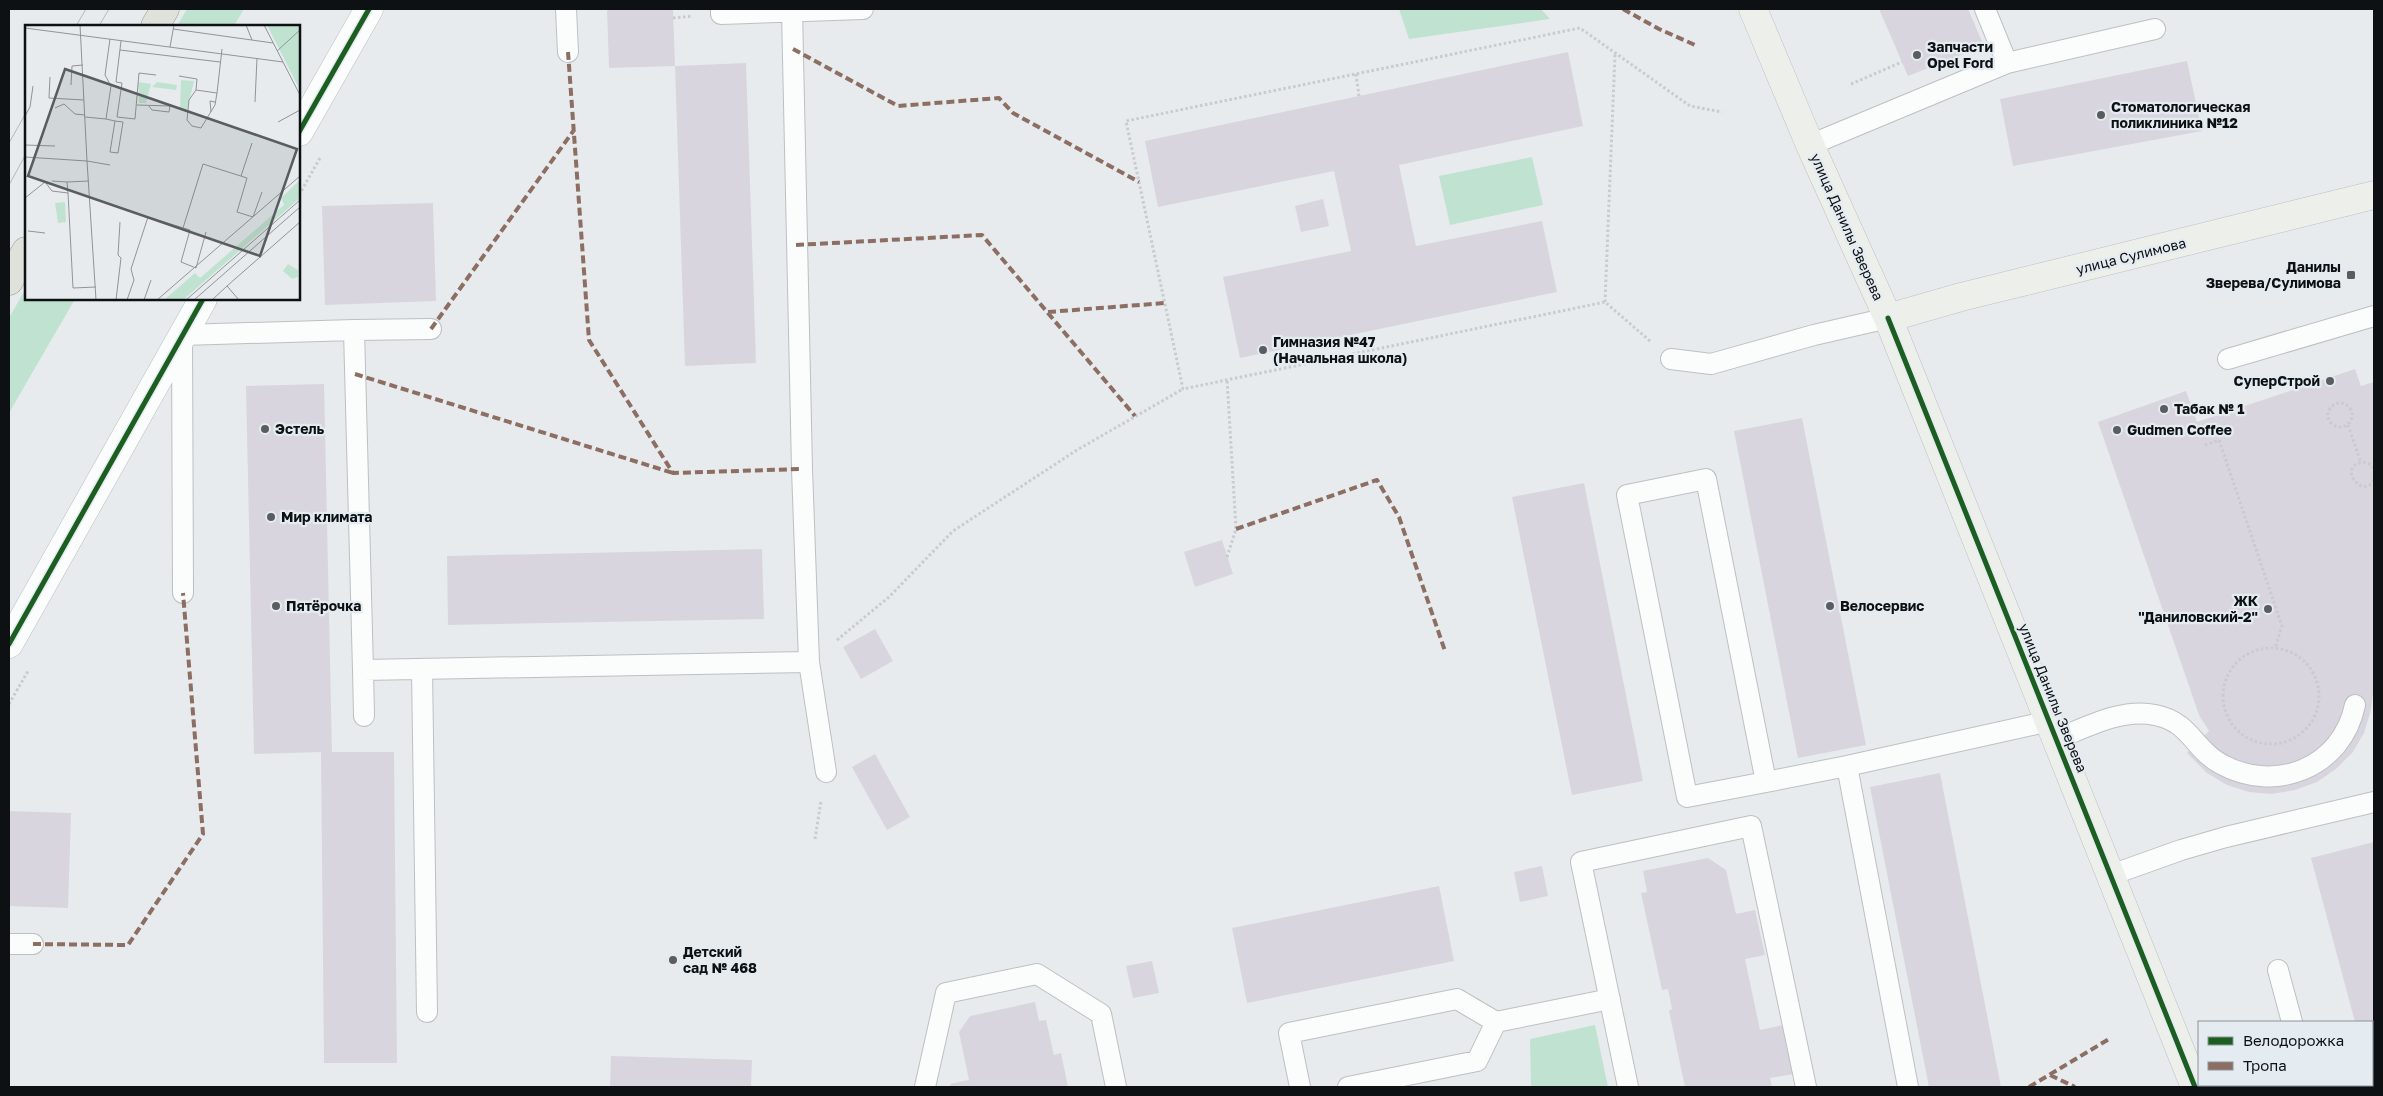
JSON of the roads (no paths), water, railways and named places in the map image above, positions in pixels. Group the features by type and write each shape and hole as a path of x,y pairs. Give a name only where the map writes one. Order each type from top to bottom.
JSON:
{"main road":[{"path":"156,25 165,9"},
{"name":"улица Данилы Зверева","path":"1753,9 1810,145 1888,318 2195,1087"},
{"name":"улица Сулимова","path":"1888,318 1961,297 2374,195"},
{"path":"9,281 25,253"}],"street":[{"path":"300,130 369,9"},
{"path":"9,644 202,300"}],"lane":[{"path":"566,9 568,52"},
{"path":"721,9 721,14 863,9"},
{"path":"1985,9 2007,63"},
{"path":"792,11 802,469 809,662 826,772"},
{"path":"1810,145 2007,63 2155,29"},
{"path":"2228,359 2374,316"},
{"path":"1671,359 1711,364 1814,334 1888,318"},
{"path":"183,593 182,335 431,329"},
{"path":"354,330 364,716"},
{"path":"1766,782 1706,479 1627,495 1687,798 1847,766 2137,714 2154,715 2179,724 2192,735 2201,748 2219,763 2240,774 2263,778 2286,775 2309,768 2328,754 2343,736 2355,705"},
{"path":"363,670 809,662"},
{"path":"422,669 427,1012"},
{"path":"1847,766 1908,1087"},
{"path":"2111,875 2181,850 2226,837 2374,802"},
{"path":"1628,1087 1581,862 1751,826 1806,1087"},
{"path":"9,944 33,944"},
{"path":"2278,970 2292,1021"},
{"path":"925,1087 946,993 1036,974 1101,1014 1116,1087"},
{"path":"1300,1087 1289,1033 1457,999 1496,1022 1610,999"},
{"path":"1348,1087 1477,1061 1496,1022"}],"tram line":[{"path":"77,25 86,9"},
{"path":"100,25 109,9"},
{"path":"9,143 25,115"},
{"path":"9,185 25,156"}],"place":[{"name":"Запчасти Opel Ford","path":"1917,55"},
{"name":"Стоматологическая поликлиника №12","path":"2101,115"},
{"name":"Данилы Зверева/Сулимова","path":"2351,275"},
{"name":"Гимназия №47 (Начальная школа)","path":"1263,350"},
{"name":"СуперСтрой","path":"2330,381"},
{"name":"Табак № 1","path":"2164,409"},
{"name":"Эстель","path":"265,429"},
{"name":"Gudmen Coffee","path":"2117,430"},
{"name":"Мир климата","path":"271,517"},
{"name":"Пятёрочка","path":"276,606"},
{"name":"Велосервис","path":"1830,606"},
{"name":"ЖК \"Даниловский-2\"","path":"2268,609"},
{"name":"Детский сад № 468","path":"673,960"}]}
